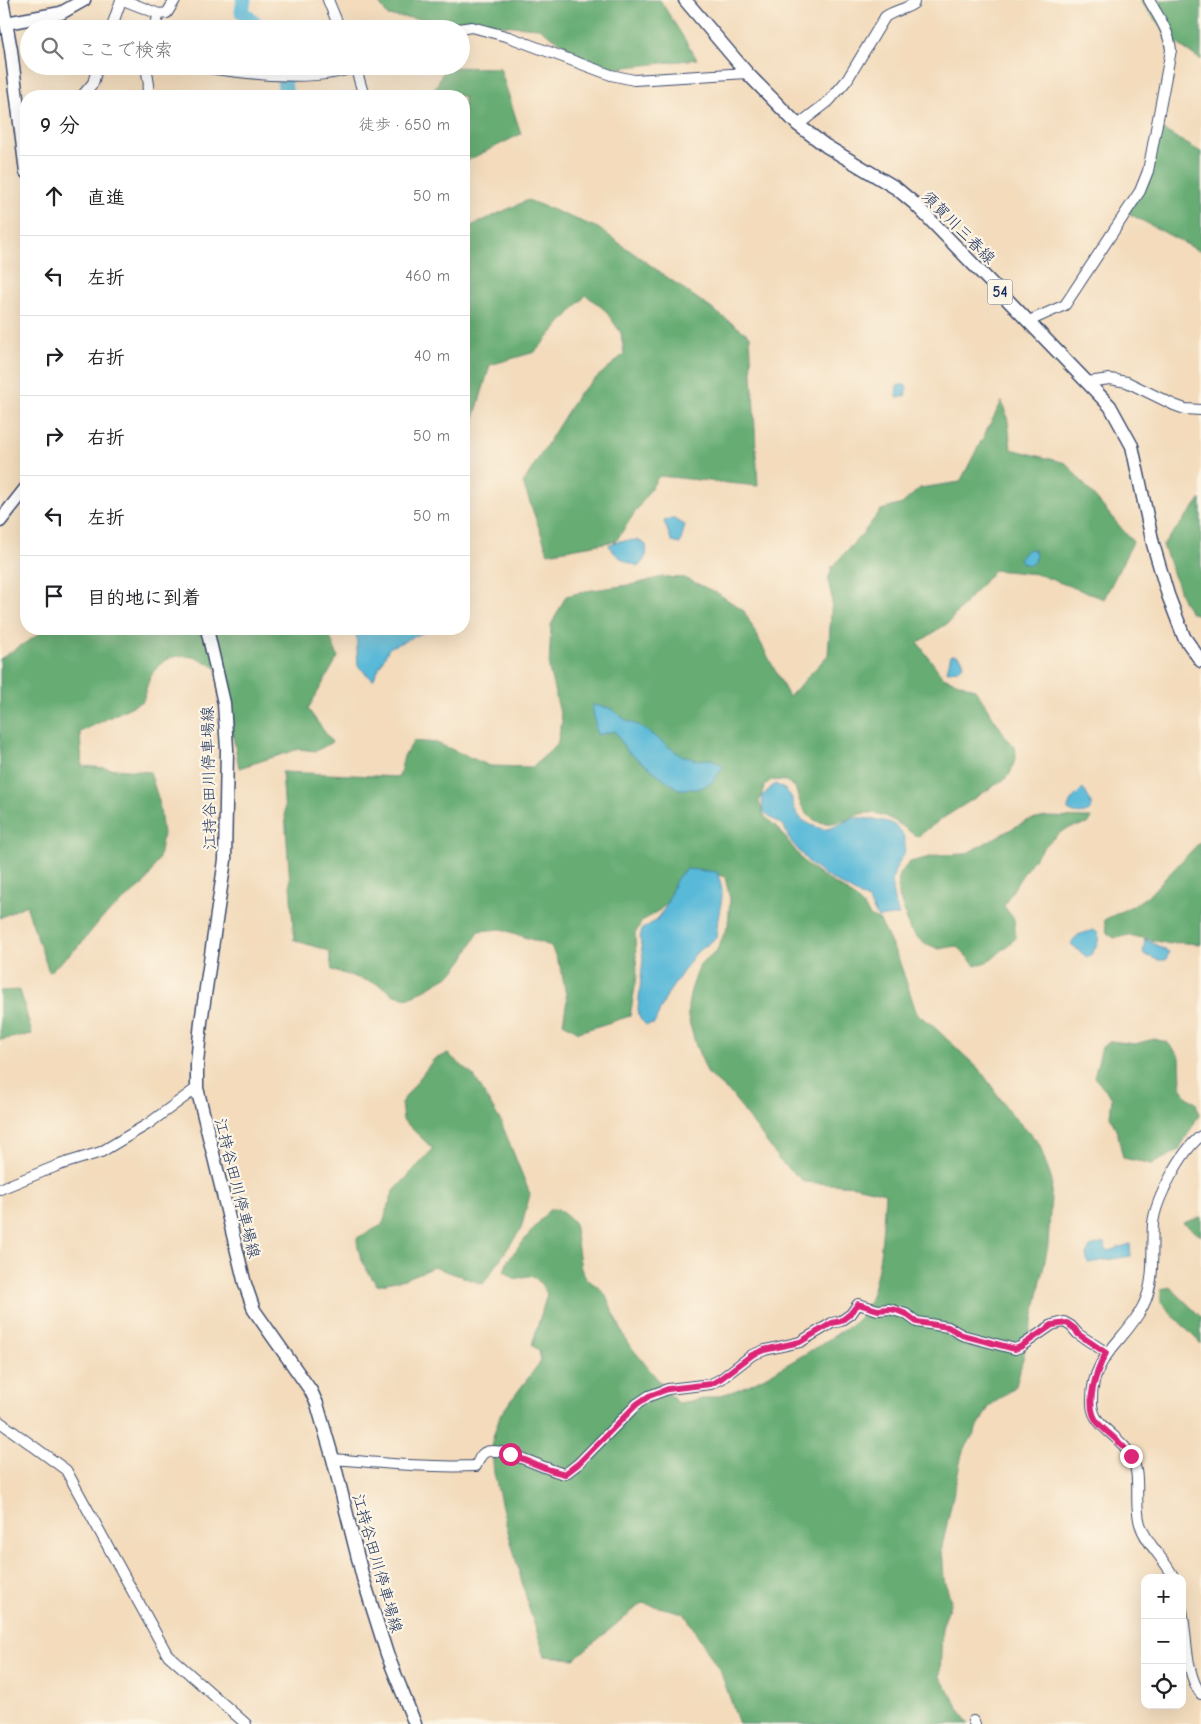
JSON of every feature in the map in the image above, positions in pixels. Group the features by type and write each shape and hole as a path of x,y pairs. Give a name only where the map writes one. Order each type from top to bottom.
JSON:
{"main road":[{"path":"2,0 20,93"},
{"path":"6,22 61,13 84,0"},
{"name":"須賀川三春線","path":"686,0 747,73 798,125 826,146 896,188 915,204 1110,406 1132,446 1154,544 1168,595 1181,631 1201,661"},
{"path":"0,521 20,496"},
{"name":"江持谷田川停車場線","path":"208,635 224,703 227,749 225,860 201,1022 197,1063 197,1088 245,1284 254,1310 311,1391 317,1404 363,1578 388,1654 415,1724"}],"street":[{"path":"114,20 122,0 159,14 168,13 175,0"},
{"path":"328,0 336,20"},
{"path":"1029,321 1065,304 1140,191 1148,171 1171,50 1166,28 1149,0"},
{"path":"798,125 829,101 847,80 885,17 914,3"},
{"path":"157,20 159,14"},
{"path":"470,27 510,37 611,75 634,80 747,73"},
{"path":"87,90 95,75"},
{"path":"147,75 148,90"},
{"path":"358,75 362,90"},
{"path":"1087,382 1110,379 1127,382 1174,405 1185,409 1201,410"},
{"path":"0,1189 59,1165 101,1152 148,1124 197,1088"},
{"path":"1171,1574 1142,1532 1137,1512 1138,1480 1131,1456 1118,1439 1098,1423 1093,1411 1092,1393 1095,1376 1106,1353 1134,1321 1143,1307 1150,1287 1153,1223 1156,1210 1181,1159 1189,1147 1201,1136"},
{"path":"333,1459 403,1465 476,1466 483,1453 490,1450 510,1454 565,1474 578,1464 637,1404 649,1396 668,1389 711,1384 752,1355 764,1350 800,1342 832,1323 841,1321 858,1304 878,1310 896,1310 917,1322 948,1327 962,1335 1015,1349 1052,1325 1064,1322 1106,1353"},
{"path":"0,1422 66,1470 166,1654 246,1724"},
{"path":"1183,1619 1192,1677 1196,1688 1201,1694"}],"green space":[{"path":"377,0 660,0 697,59 601,70 539,28 470,23 470,20 438,20 388,16"},
{"path":"1140,0 1201,0 1201,60 1170,39"},
{"path":"470,67 500,68 521,134 470,159 470,90 435,90 441,75 470,75"},
{"path":"1163,130 1201,152 1201,252 1128,213"},
{"path":"528,200 598,228 750,336 758,486 659,476 616,541 548,553 523,483 579,393 624,354 621,333 605,310 586,295 535,352 490,365 470,431 470,226"},
{"path":"1002,401 1008,421 1011,449 1066,463 1133,542 1104,599 1037,574 994,570 948,623 918,643 943,677 975,689 1006,737 1015,747 1016,757 1010,774 917,837 893,820 879,814 865,813 833,823 816,821 805,812 795,787 786,781 771,780 765,785 759,802 765,817 778,828 804,862 816,872 848,892 865,908 870,916 880,921 899,960 917,1014 931,1024 981,1071 1011,1114 1039,1143 1052,1181 1048,1245 1034,1315 1016,1386 989,1407 962,1454 942,1547 944,1579 951,1601 942,1628 940,1677 969,1724 739,1724 721,1673 684,1613 642,1603 574,1659 545,1656 531,1615 506,1524 494,1473 492,1452 493,1438 500,1415 541,1361 539,1351 532,1345 547,1294 535,1277 527,1276 515,1279 504,1271 508,1260 549,1210 558,1209 574,1222 581,1269 586,1279 605,1294 627,1342 677,1403 703,1399 754,1383 828,1340 864,1313 878,1269 885,1193 855,1186 804,1182 779,1160 732,1095 708,1074 696,1046 688,1018 688,1006 691,990 700,964 716,952 728,925 730,899 725,877 700,869 684,875 673,895 659,911 642,921 635,934 637,976 630,1016 579,1032 563,1023 567,1000 561,969 551,946 501,929 479,931 463,960 452,974 410,998 394,995 381,985 332,970 329,951 294,940 282,772 399,777 404,756 414,741 437,743 490,766 532,767 557,745 562,721 549,669 551,625 566,596 635,584 662,577 685,578 719,594 744,611 789,697 828,655 832,599 828,580 832,567 881,510 902,504 920,488 960,482"},
{"path":"1201,499 1201,615 1191,613 1183,601 1163,545"},
{"path":"38,635 329,635 338,657 308,709 332,742 316,751 299,749 239,768 221,672 206,662 188,656 179,656 163,662 151,676 143,701 80,732 82,766 150,772 159,801 163,834 159,858 146,882 101,919 79,946 49,972 26,905 0,918 0,659"},
{"path":"1046,817 1092,818 1088,824 1065,830 1048,843 1030,864 1004,906 1014,919 1016,938 991,960 976,966 956,946 939,949 922,942 910,930 898,893 899,874 910,862 938,855 965,854 1026,821"},
{"path":"1201,841 1201,944 1170,944 1129,935 1114,938 1107,933 1104,920 1136,904 1150,894"},
{"path":"20,990 32,1034 0,1040 0,991"},
{"path":"1154,1039 1167,1042 1180,1057 1181,1086 1186,1096 1196,1103 1199,1115 1178,1151 1152,1164 1123,1158 1118,1135 1110,1116 1112,1098 1094,1077 1102,1047 1111,1041 1135,1044"},
{"path":"448,1054 474,1076 501,1122 530,1194 521,1229 483,1284 434,1267 405,1279 377,1285 363,1263 357,1238 382,1225 393,1192 433,1149 403,1120 401,1103 434,1059"},
{"path":"1201,1217 1201,1236 1183,1223"},
{"path":"1170,1287 1201,1317 1201,1344 1161,1303 1161,1289"}],"water":[{"path":"905,385 907,388 905,396 898,398 896,396 897,386"},
{"path":"674,519 685,525 680,544 672,542 664,521"},
{"path":"638,540 646,545 647,548 646,557 639,566 621,558 609,545 619,541"},
{"path":"1028,549 1034,550 1036,554 1034,562 1030,565 1022,563 1019,559"},
{"path":"356,635 418,635 389,648 373,680 358,666"},
{"path":"951,655 957,655 962,659 964,664 958,670 947,671"},
{"path":"592,705 610,708 627,721 640,726 680,755 696,760 711,759 723,766 713,782 698,789 678,789 627,751 615,731 597,735"},
{"path":"775,784 790,795 796,811 808,824 828,829 850,819 859,818 883,821 898,828 904,839 905,849 892,883 893,895 899,915 878,918 868,900 826,876 810,864 789,839 784,826 763,811 762,796"},
{"path":"1083,788 1091,802 1091,810 1082,814 1071,812 1068,810 1073,798"},
{"path":"687,869 717,872 722,896 716,938 695,954 667,995 654,1024 646,1025 640,1019 638,1009 643,958 640,938 642,929 653,923 665,908 675,883"},
{"path":"1093,930 1098,933 1098,943 1088,958 1071,944 1078,935"},
{"path":"1145,939 1169,952 1166,960 1158,960 1143,954"},
{"path":"1104,1243 1106,1250 1109,1251 1130,1244 1131,1256 1088,1263 1086,1255 1090,1247"}],"waterway":[{"path":"244,0 242,12 251,20"},
{"path":"284,81 285,90"}],"route":[{"path":"510,1454 557,1473 565,1474 572,1470 637,1404 649,1396 668,1389 711,1384 752,1355 764,1350 800,1342 832,1323 841,1321 858,1304 878,1310 896,1310 917,1322 948,1327 962,1335 1015,1349 1052,1325 1067,1323 1078,1334 1106,1353 1095,1376 1092,1393 1093,1411 1098,1423 1118,1439 1131,1456"}]}
